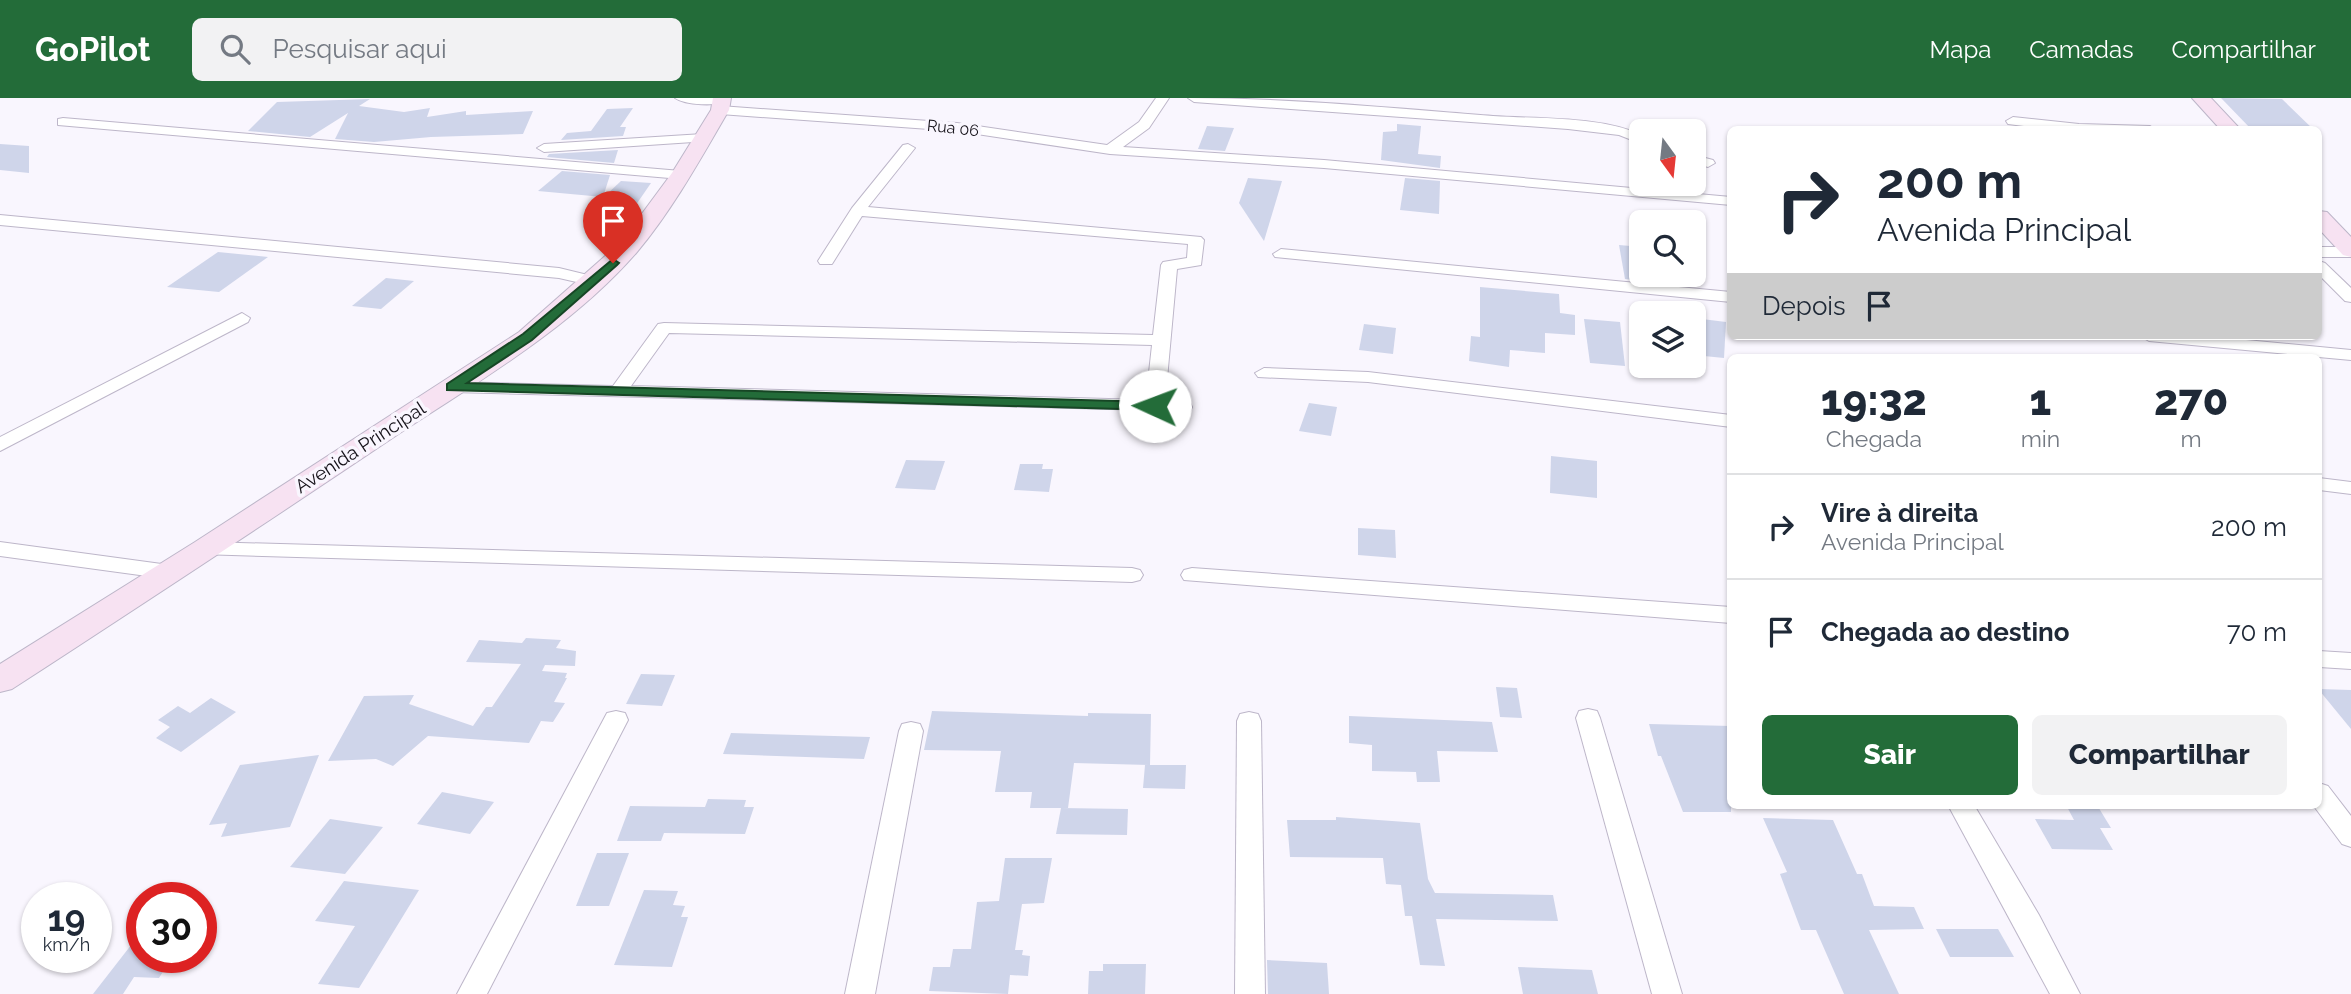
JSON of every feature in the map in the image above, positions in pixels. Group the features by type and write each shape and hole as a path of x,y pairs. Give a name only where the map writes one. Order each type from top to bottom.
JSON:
{"street":[{"name":"Rua 06","path":"681,98 957,127 1110,150 1324,164 1727,201"},
{"path":"1110,150 1144,125 1163,98"},
{"path":"1194,98 1568,125 1629,134"},
{"path":"2201,98 2228,126"},
{"name":"Avenida Principal","path":"0,680 206,550 527,337 594,281 629,247 681,176 721,103"},
{"path":"2013,121 2051,126"},
{"path":"63,122 681,176"},
{"path":"544,148 703,138"},
{"path":"826,261 857,211 908,148"},
{"path":"857,211 1196,240 1195,262 1169,265 1155,406"},
{"path":"0,219 559,273 594,281"},
{"path":"2322,220 2351,251"},
{"path":"2322,252 2351,251"},
{"path":"1281,254 1727,297"},
{"path":"2322,268 2351,297"},
{"path":"0,444 242,318"},
{"path":"619,391 664,328 1161,340"},
{"path":"2192,340 2351,355"},
{"path":"1264,373 1368,377 1727,421"},
{"path":"452,387 1183,407"},
{"path":"2322,484 2351,488"},
{"path":"0,549 169,572"},
{"path":"206,550 1132,575"},
{"path":"1192,575 1727,615"},
{"path":"2322,659 2351,661"},
{"path":"1588,718 1667,994"},
{"path":"472,994 616,720"},
{"path":"1249,721 1250,994"},
{"path":"859,994 911,732"},
{"path":"2322,797 2351,836"},
{"path":"1963,809 2029,924 2065,994"}],"building":[{"path":"2221,98 2282,99 2310,126 2248,126"},
{"path":"370,99 359,106 404,112 430,108 427,117 466,111 466,115 533,111 523,134 374,142 335,139 348,113 310,137 248,131 277,102"},
{"path":"633,108 620,127 626,127 623,136 561,140 567,133 591,131 607,109"},
{"path":"1397,124 1421,126 1418,154 1441,156 1440,168 1381,160 1383,132 1397,131"},
{"path":"1207,126 1234,128 1225,151 1198,149"},
{"path":"0,144 29,146 29,173 0,170"},
{"path":"618,150 614,163 547,157 549,154"},
{"path":"562,171 610,175 603,197 538,191"},
{"path":"1248,178 1282,181 1264,241 1239,203"},
{"path":"1405,178 1440,181 1439,214 1400,210"},
{"path":"621,181 651,183 631,212 591,209"},
{"path":"1619,245 1629,246 1629,279 1625,279"},
{"path":"218,252 268,257 219,292 167,287"},
{"path":"386,278 414,281 381,309 352,306"},
{"path":"1480,287 1559,294 1560,313 1575,315 1575,335 1545,333 1545,353 1510,350 1509,367 1469,361 1471,336 1480,337"},
{"path":"1584,319 1620,322 1625,366 1590,363"},
{"path":"1706,320 1726,322 1724,358 1706,356"},
{"path":"1364,324 1396,328 1393,354 1359,350"},
{"path":"1309,403 1337,407 1331,436 1299,431"},
{"path":"1551,456 1597,461 1597,498 1550,493"},
{"path":"906,460 945,461 935,490 895,488"},
{"path":"1020,464 1043,464 1042,469 1053,469 1049,492 1014,490"},
{"path":"1358,528 1395,530 1396,558 1358,555"},
{"path":"526,638 561,640 556,648 576,651 575,666 545,665 542,671 567,673 554,702 565,703 553,722 541,721 529,743 428,736 393,766 376,759 328,761 364,696 414,695 409,704 473,726 486,707 492,707 521,664 466,662 479,640 522,643"},
{"path":"641,674 675,675 662,706 626,704"},
{"path":"1496,687 1517,688 1522,718 1500,717"},
{"path":"2322,689 2351,690 2351,729 2322,694"},
{"path":"211,698 236,712 181,752 156,738 170,727 158,720 178,706 190,713"},
{"path":"932,711 1088,716 1088,713 1151,714 1150,765 1186,765 1185,789 1143,788 1145,765 1149,765 1074,763 1068,808 1030,808 1032,792 995,792 1001,751 924,750"},
{"path":"1349,716 1492,722 1498,752 1437,751 1440,782 1417,782 1416,772 1372,771 1372,745 1349,743"},
{"path":"1649,724 1727,726 1727,809 1731,809 1731,812 1683,812 1661,756 1658,756"},
{"path":"731,733 870,737 864,759 723,754"},
{"path":"319,755 290,827 221,837 227,823 209,825 240,765"},
{"path":"442,792 494,802 470,834 417,824"},
{"path":"708,799 746,800 744,807 754,807 745,834 664,833 661,841 617,841 630,806 705,807"},
{"path":"1061,808 1128,809 1127,835 1056,834"},
{"path":"2068,809 2099,809 2111,828 2100,828 2113,850 2052,849 2035,819 2074,820"},
{"path":"1336,817 1420,823 1428,879 1435,893 1553,895 1558,921 1436,919 1445,966 1420,965 1412,916 1405,916 1401,885 1386,884 1383,858 1290,857 1287,820 1336,820"},
{"path":"1763,818 1833,820 1857,874 1862,874 1874,906 1914,907 1924,929 1869,930 1899,994 1844,994 1816,930 1801,930 1780,874 1787,872"},
{"path":"330,819 383,827 345,874 290,867"},
{"path":"597,853 629,853 609,906 576,906"},
{"path":"1005,858 1052,858 1044,903 1022,904 1015,950 1023,950 1022,955 1030,956 1028,976 1010,975 1008,994 929,991 933,967 950,967 953,949 971,949 977,902 999,901"},
{"path":"344,881 419,890 359,988 318,984 355,926 315,921"},
{"path":"644,890 678,891 673,905 685,906 681,917 688,917 672,967 614,965"},
{"path":"1936,929 1998,929 2014,957 1950,957"},
{"path":"126,952 126,973 162,973 159,978 134,977 123,994 93,994 112,973"},
{"path":"1267,960 1327,963 1329,994 1268,994"},
{"path":"1103,964 1146,964 1145,994 1088,994 1089,971 1103,971"},
{"path":"1518,967 1592,970 1598,994 1523,994"}],"route":[{"path":"613,263 527,337 452,387 1155,406"}]}
